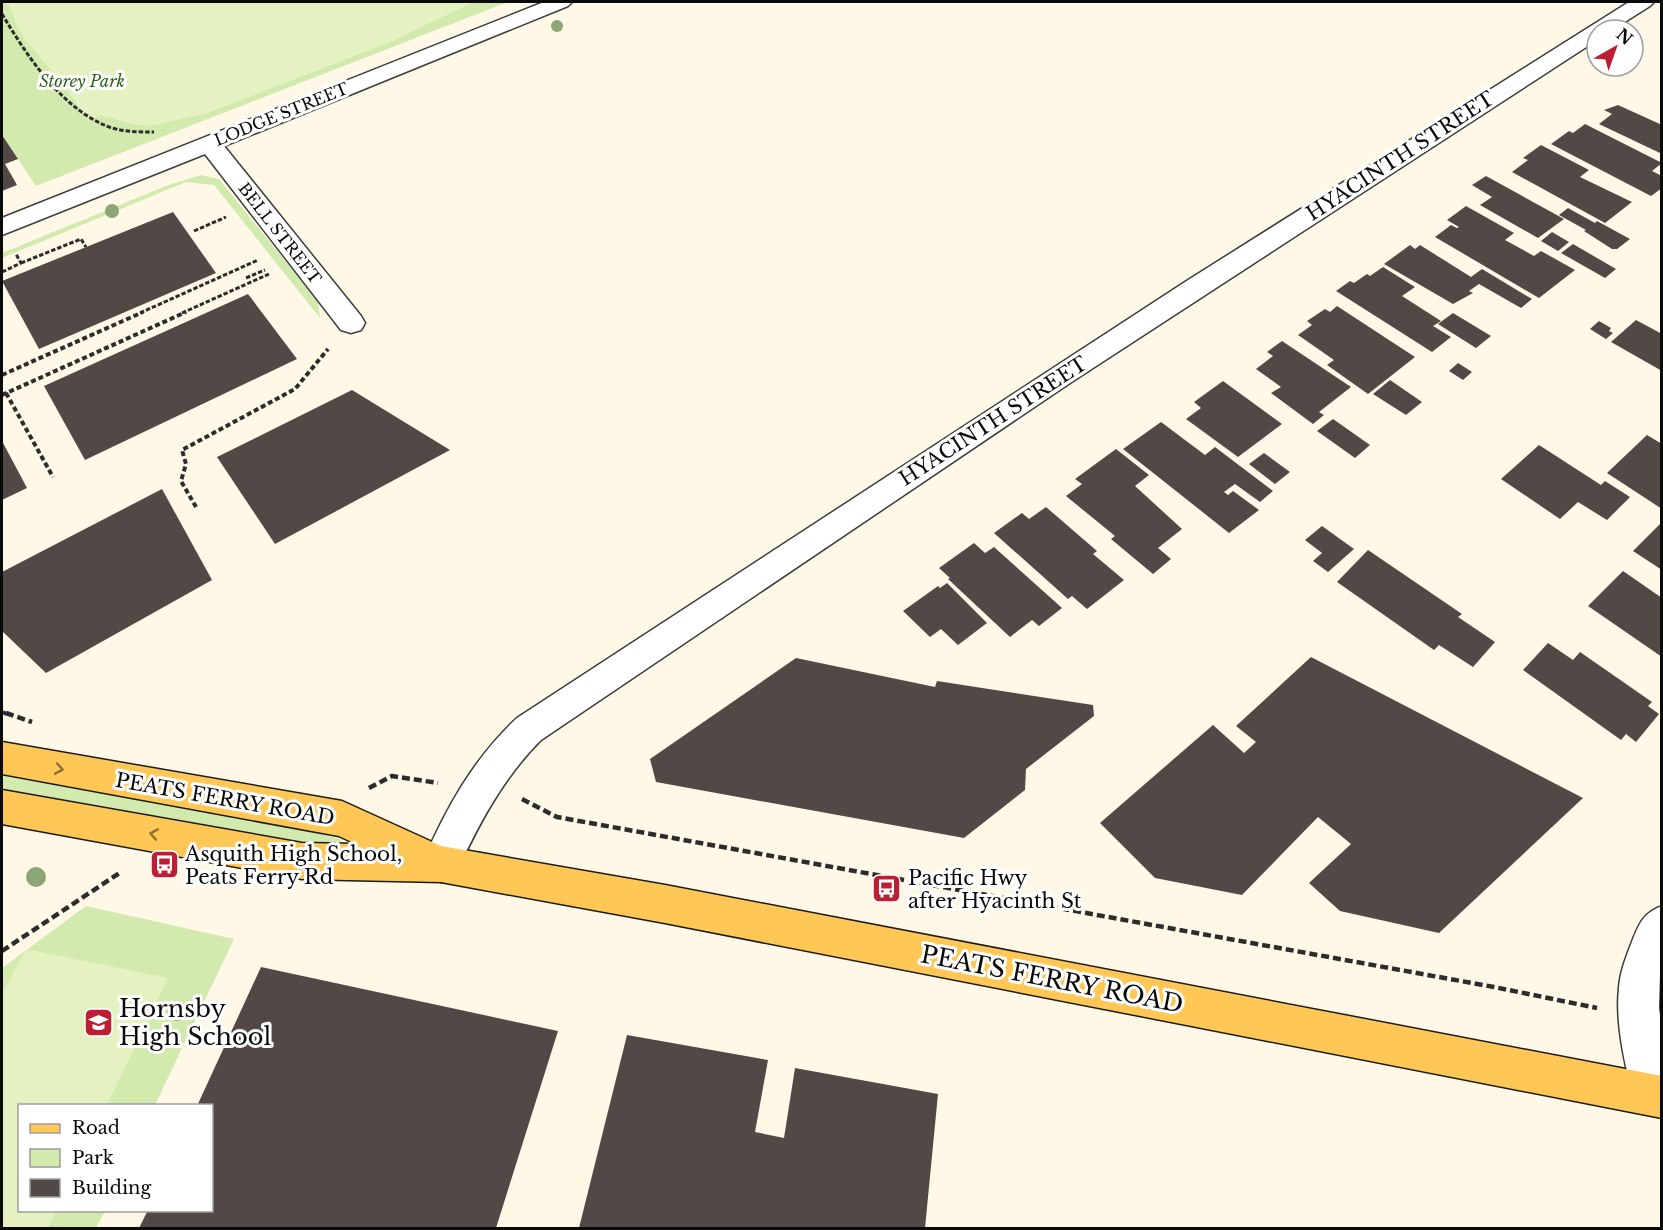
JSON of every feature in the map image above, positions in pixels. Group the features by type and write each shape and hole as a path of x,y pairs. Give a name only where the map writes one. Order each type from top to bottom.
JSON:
{"main road":[{"name":"PEATS FERRY ROAD","path":"2,758 342,819 441,864"},
{"name":"PEATS FERRY ROAD","path":"2,807 302,861 441,864 677,906 1658,1096"}],"street":[{"name":"LODGE STREET","path":"2,227 561,2"},
{"name":"HYACINTH STREET","path":"1616,18 1642,2"},
{"name":"HYACINTH STREET","path":"441,864 477,790 508,747 529,729 773,565 1372,172 1585,38"},
{"name":"BELL STREET","path":"208,143 351,323"},
{"path":"1658,1096 1637,988 1642,962 1662,925"}],"path":[{"path":"2,14 37,64 70,104 101,124 134,132 155,131"},
{"path":"194,231 232,214"},
{"path":"78,234 86,247"},
{"path":"2,272 81,239"},
{"path":"16,254 21,263"},
{"path":"2,375 267,256"},
{"path":"246,278 274,266"},
{"path":"2,395 278,270"},
{"path":"196,507 181,481 186,464 182,450 296,389 328,349"},
{"path":"6,393 53,477"},
{"path":"523,799 557,817 1565,1001"},
{"path":"2,951 121,872"}],"green space":[{"name":"Storey Park","path":"2,2 508,2 36,186 2,135"},
{"name":"Storey Park","path":"6,2 474,2 388,43 208,113 150,126 100,115 88,120 62,83 26,41"},
{"path":"201,175 219,179 318,302 320,318 214,185 186,182 2,258 2,253 171,184"},
{"path":"2,776 291,826 343,840 333,845 280,844 2,794"},
{"name":"Hornsby High School","path":"86,906 234,939 155,1104 18,1104 18,1212 104,1212 96,1228 2,1228 2,968"},
{"path":"26,949 168,978 107,1104 18,1104 18,1212 56,1212 48,1228 2,1228 2,994"}],"building":[{"path":"1618,105 1662,125 1662,154 1599,124 1612,114 1604,110"},
{"path":"1585,124 1662,163 1652,171 1662,176 1662,188 1651,196 1551,144 1569,131 1573,133"},
{"path":"2,135 18,159 5,164 17,185 2,191"},
{"path":"1541,145 1589,170 1580,177 1632,202 1605,223 1512,172 1528,160 1523,158"},
{"path":"1486,176 1564,219 1538,238 1480,205 1492,197 1472,185"},
{"path":"1466,206 1514,233 1505,240 1534,256 1541,251 1575,270 1539,298 1435,237 1451,225 1459,227 1447,220"},
{"path":"1568,208 1630,239 1617,249 1612,249 1584,231 1586,230 1559,215"},
{"path":"173,212 216,273 39,349 2,281"},
{"path":"1552,232 1569,242 1558,251 1541,241"},
{"path":"1573,244 1616,269 1605,278 1561,253"},
{"path":"1410,245 1415,249 1420,245 1471,277 1482,269 1532,299 1521,308 1479,284 1469,291 1473,293 1453,304 1384,264"},
{"path":"1383,267 1415,287 1402,296 1441,321 1433,326 1451,337 1432,352 1336,291 1350,281 1354,283"},
{"path":"248,294 297,359 85,460 44,386"},
{"path":"1337,306 1415,357 1368,394 1327,365 1334,360 1298,335 1312,325 1307,321 1325,309 1330,312"},
{"path":"1453,313 1491,336 1476,348 1438,324"},
{"path":"1636,320 1662,334 1662,371 1611,342"},
{"path":"1599,321 1611,328 1609,331 1613,333 1606,339 1590,329"},
{"path":"1282,341 1351,387 1319,412 1324,415 1313,424 1271,393 1281,387 1256,369 1273,356 1267,352"},
{"path":"1458,363 1472,372 1463,380 1449,371"},
{"path":"1390,380 1422,402 1406,415 1373,394"},
{"path":"1223,381 1282,424 1238,457 1186,419 1201,408 1194,402"},
{"path":"352,390 450,450 275,544 217,457"},
{"path":"1333,419 1370,445 1355,458 1317,431"},
{"path":"1161,422 1205,455 1215,447 1273,491 1260,502 1235,484 1224,492 1228,495 1233,491 1259,510 1229,533 1123,449"},
{"path":"1647,435 1662,444 1662,509 1607,473"},
{"path":"2,441 27,488 2,500"},
{"path":"1539,445 1601,485 1605,481 1630,497 1607,520 1578,502 1560,519 1501,479"},
{"path":"1116,449 1149,475 1135,486 1182,529 1158,548 1171,559 1153,574 1111,539 1115,536 1066,496 1082,484 1075,479"},
{"path":"1264,453 1290,472 1275,484 1249,464"},
{"path":"162,489 212,580 46,673 2,631 2,572"},
{"path":"1046,507 1097,551 1093,554 1124,580 1087,609 1072,596 1068,599 994,533 1022,513 1029,519"},
{"path":"1662,522 1662,570 1633,551"},
{"path":"1322,526 1354,549 1328,572 1313,561 1322,553 1305,540"},
{"path":"974,543 985,553 994,547 1062,608 1039,626 1032,620 1010,637 939,568"},
{"path":"1368,550 1462,614 1458,617 1495,642 1473,667 1439,645 1434,650 1337,582"},
{"path":"1623,571 1662,598 1662,657 1588,606"},
{"path":"947,583 987,623 958,645 941,629 930,637 903,611 938,586 940,588"},
{"path":"1548,643 1573,660 1580,652 1652,702 1648,706 1659,714 1636,742 1626,734 1621,740 1523,670"},
{"path":"1311,657 1583,798 1439,933 1340,911 1309,883 1351,844 1318,817 1242,895 1155,878 1100,823 1213,725 1244,753 1256,742 1236,726"},
{"path":"796,658 935,687 937,681 1093,705 1094,716 1026,769 1025,790 964,838 656,782 650,759"},
{"path":"261,967 558,1031 496,1228 139,1228 147,1212 213,1212 213,1104 198,1104"},
{"path":"627,1035 768,1060 755,1132 784,1138 795,1068 938,1094 925,1228 579,1228"}],"place":[{"name":"Asquith High School, Peats Ferry Rd","path":"164,865"},
{"name":"Pacific Hwy after Hyacinth St","path":"887,889"},
{"name":"Hornsby High School","path":"98,1022"}]}
